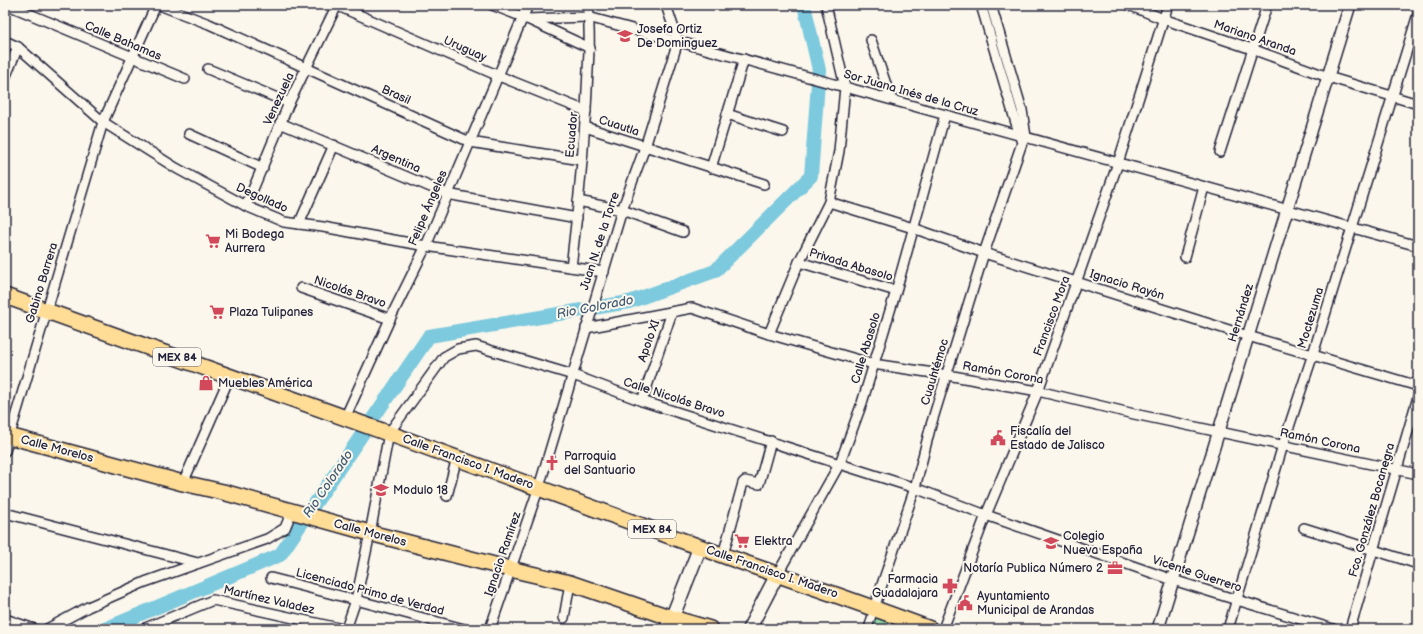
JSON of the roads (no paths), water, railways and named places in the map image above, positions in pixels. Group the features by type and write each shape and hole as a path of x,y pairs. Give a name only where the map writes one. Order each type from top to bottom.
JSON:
{"main road":[{"name":"Calle Francisco I. Madero","path":"5,296 374,429 457,457 700,547 930,629"},
{"name":"Calle Morelos","path":"7,435 183,483 223,492 335,524 510,569 570,582 669,623 710,629"},
{"path":"669,623 700,547"},
{"path":"749,629 777,575"}],"street":[{"name":"Calle Bahamas","path":"8,5 185,79"},
{"name":"Gabino Barrera","path":"5,451 7,435 103,122 156,5"},
{"name":"Brasil","path":"159,5 209,24 470,142 581,160"},
{"name":"Venezuela","path":"246,206 263,168 280,123 336,5"},
{"name":"Uruguay","path":"336,5 499,76 586,111"},
{"path":"492,5 590,48"},
{"name":"Felipe Ángeles","path":"347,419 390,319 426,246 447,194 524,18 528,5"},
{"name":"Ecuador","path":"570,267 577,218 585,127 590,48 588,17 589,5"},
{"path":"666,5 678,41"},
{"path":"769,334 798,262 829,202 839,151 843,86 826,5"},
{"path":"981,5 1022,138"},
{"name":"Cuauhtémoc","path":"874,608 915,488 932,425 984,253 1022,138 1022,110 991,5"},
{"name":"Mariano Aranda","path":"1129,5 1163,19 1252,49 1328,77 1418,104"},
{"name":"Francisco Mora","path":"943,629 986,515 1038,391 1118,163 1168,5"},
{"path":"1220,152 1267,5"},
{"name":"Hernández","path":"1158,629 1350,5"},
{"name":"Moctezuma","path":"1228,629 1283,445 1313,354 1418,14"},
{"name":"Sor Juana Inés de la Cruz","path":"524,18 588,17 891,99 1022,138 1418,246"},
{"path":"872,40 891,99"},
{"name":"Degollado","path":"5,41 18,47 103,122 176,168 246,206 284,222 426,246 604,272"},
{"name":"Juan N. de la Torre","path":"539,487 622,210 645,147 678,41"},
{"path":"5,78 18,47"},
{"path":"711,168 744,59"},
{"path":"208,69 289,103"},
{"path":"727,114 783,132"},
{"name":"Calle Abasolo","path":"777,575 840,463 862,403 896,291 945,115"},
{"name":"Argentina","path":"280,123 447,194 577,218"},
{"name":"Cuautla","path":"585,127 764,184"},
{"path":"189,134 263,168"},
{"path":"299,224 334,145"},
{"path":"1185,257 1204,187"},
{"path":"578,201 622,210 683,232"},
{"name":"Ignacio Rayón","path":"829,202 913,228 984,253 1248,336 1418,386"},
{"name":"Privada Abasolo","path":"798,262 896,291"},
{"name":"Nicolás Bravo","path":"301,288 390,319"},
{"name":"Ramón Corona","path":"587,324 692,308 769,334 873,364 1038,391 1134,414 1418,474"},
{"name":"Apolo XI","path":"642,401 672,312"},
{"name":"Calle Nicolás Bravo","path":"389,433 444,357 458,349 476,346 573,375 642,401 840,463 915,488 986,515"},
{"path":"183,483 230,376"},
{"name":"Fco. González Bocanegra","path":"1350,629 1418,397"},
{"path":"344,629 356,600 389,433"},
{"path":"723,555 743,483 745,481 759,484 771,441"},
{"path":"447,496 457,457"},
{"name":"Ignacio Ramírez","path":"490,629 539,487"},
{"path":"5,513 198,563"},
{"path":"47,629 95,604 145,582 267,539 285,528 297,513"},
{"name":"Vicente Guerrero","path":"986,515 1172,580 1333,629"},
{"path":"1304,528 1418,564"},
{"name":"Licenciado Primo de Verdad","path":"271,578 464,629"},
{"path":"564,618 570,582"},
{"name":"Martínez Valadez","path":"143,629 213,600 344,629"},
{"path":"868,629 874,608"},
{"path":"5,619 31,629"}],"waterway":[{"name":"Rio Colorado","path":"105,629 280,555 429,336 629,302 715,271 811,176 819,70 804,5"}],"place":[{"name":"Josefa Ortiz De Dominguez","path":"625,36"},
{"name":"Mi Bodega Aurrera","path":"213,241"},
{"name":"Plaza Tulipanes","path":"217,312"},
{"name":"Muebles América","path":"206,383"},
{"name":"Fiscalía del Estado de Jalisco","path":"998,438"},
{"name":"Parroquia del Santuario","path":"552,463"},
{"name":"Modulo 18","path":"381,490"},
{"name":"Elektra","path":"742,541"},
{"name":"Colegio Nueva España","path":"1051,543"},
{"name":"Notaría Publica Número 2","path":"1115,568"},
{"name":"Farmacia Guadalajara","path":"950,586"},
{"name":"Ayuntamiento Municipal de Arandas","path":"965,603"}]}
